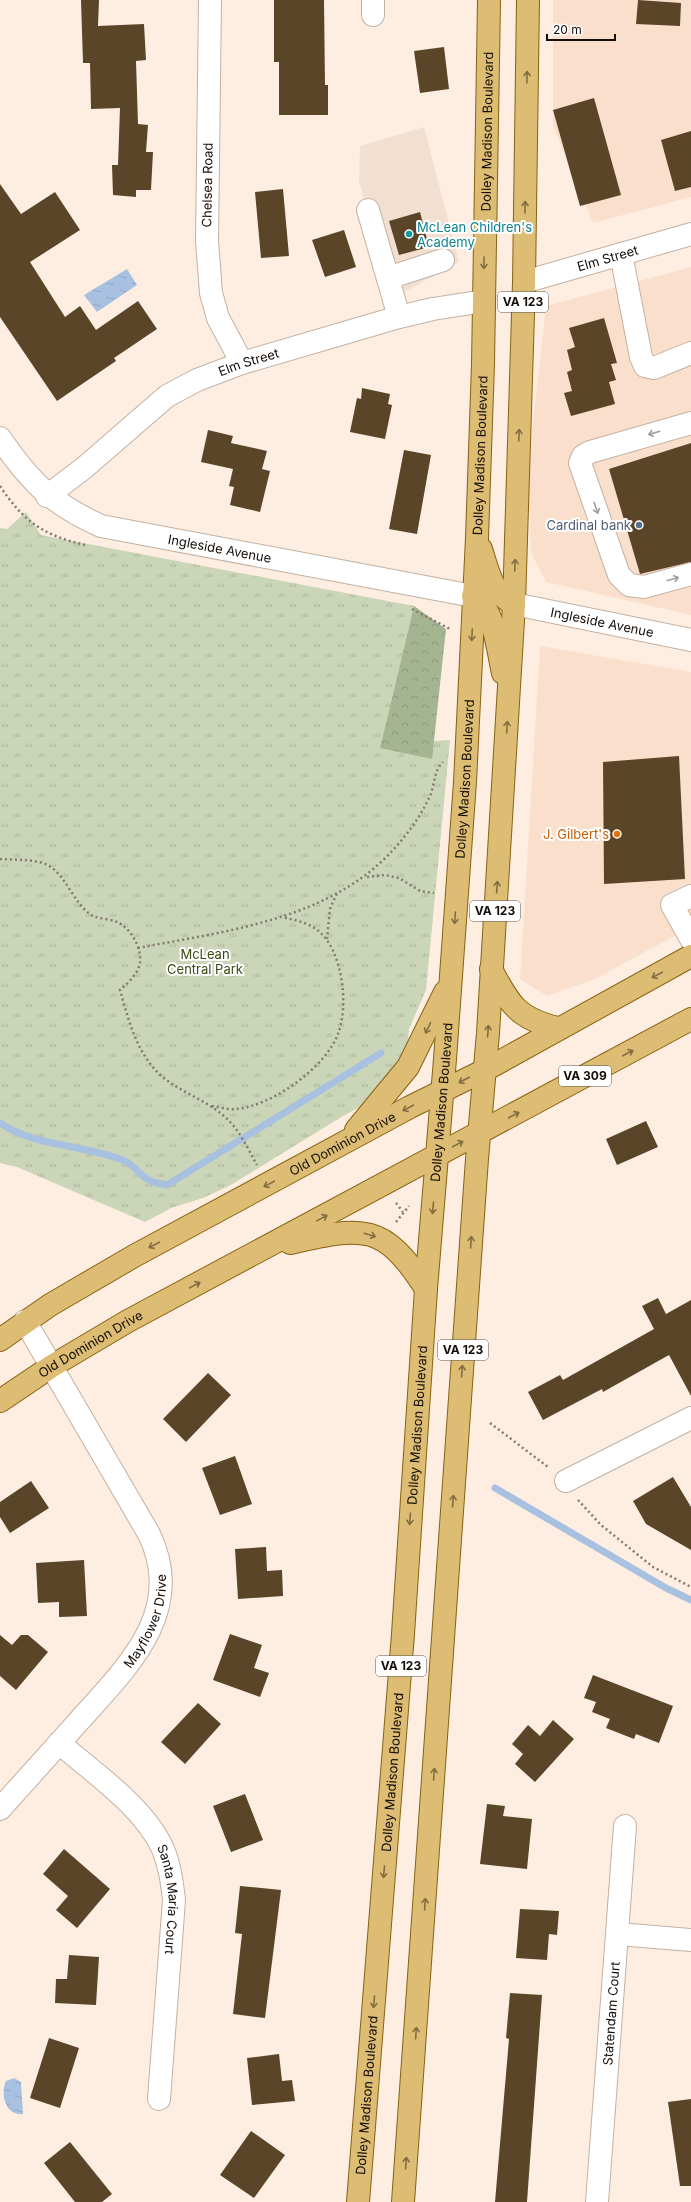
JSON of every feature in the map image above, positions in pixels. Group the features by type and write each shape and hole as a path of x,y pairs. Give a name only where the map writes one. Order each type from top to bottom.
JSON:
{"main road":[{"name":"Dolley Madison Boulevard","path":"358,2202 403,1634 426,1289 443,1091 465,782 477,538 484,301 489,0"},
{"name":"VA 123","path":"403,2202 485,1070 509,701 514,604 524,282 528,0"},
{"path":"477,538 493,585 507,600 514,604"},
{"path":"473,596 483,603 491,620 509,701"},
{"name":"Old Dominion Drive","path":"0,1340 25,1321 69,1293 134,1256 346,1142 485,1070 558,1028 691,956"},
{"path":"491,969 504,993 518,1012 539,1024 558,1028"},
{"path":"346,1142 384,1099 408,1067 450,980"},
{"name":"Old Dominion Drive","path":"0,1401 52,1366 128,1321 264,1250 437,1155 691,1019"},
{"path":"264,1250 338,1232 370,1234 385,1241 398,1251 411,1266 426,1289"}],"street":[{"name":"Chelsea Road","path":"210,0 207,248 211,293 218,318 242,363"},
{"path":"368,210 399,316"},
{"name":"Elm Street","path":"524,282 691,234"},
{"path":"620,254 641,357 646,366 654,368 691,353"},
{"path":"388,278 444,260"},
{"name":"Elm Street","path":"47,496 84,468 167,396 197,380 242,363 399,316 484,301"},
{"path":"691,423 590,452 583,456 580,463 619,575 629,585 644,587 691,574"},
{"name":"Ingleside Avenue","path":"0,438 26,475 47,496 73,514 101,526 473,596"},
{"name":"Ingleside Avenue","path":"514,604 583,620 691,640"},
{"path":"691,896 672,905 691,940"},
{"name":"Mayflower Drive","path":"0,1809 60,1743 140,1650 148,1635 158,1605 160,1575 156,1548 149,1534 25,1321"},
{"path":"566,1481 691,1418"},
{"name":"Santa Maria Court","path":"60,1743 129,1804 148,1824 163,1849 171,1874 174,1900 159,2099"},
{"name":"Statendam Court","path":"598,2202 625,1826"},
{"path":"618,1934 691,1940"}],"path":[{"path":"138,948 246,927 282,917 338,893 366,877 393,850 411,827 430,797 436,773 446,760"},
{"path":"0,859 30,860 44,864 55,871 77,901 93,916 118,923 130,932 138,948 140,963 131,980 120,990 127,1014 138,1042 151,1066 168,1082 211,1106 226,1117 236,1128 260,1170"},
{"path":"366,877 385,875 399,878 420,891 442,894"},
{"path":"327,939 330,909 338,893"},
{"path":"211,1106 235,1109 256,1104 277,1094 313,1069 329,1049 338,1033 343,991 337,959 327,939 317,929 302,921 282,917"},
{"path":"394,1200 403,1212 394,1225"},
{"path":"490,1423 566,1481 573,1494 601,1525 653,1567 691,1587"}],"shaded area":[{"path":"553,0 691,0 691,197 593,223 553,126"},
{"path":"424,127 459,262 392,299 359,181 360,146"},
{"path":"691,267 691,615 546,582 531,553 528,467 546,306"},
{"path":"540,646 691,672 691,927 595,979 547,996 520,979"}],"green space":[{"name":"McLean Central Park","path":"26,512 41,535 414,606 381,744 450,740 426,990 409,1029 407,1054 390,1091 343,1116 229,1186 203,1198 171,1208 145,1222 17,1167 0,1163 0,528 7,529"},
{"path":"414,606 446,629 432,759 380,748"}],"water":[{"path":"127,269 137,285 97,312 84,295"},
{"path":"14,2078 21,2082 23,2114 17,2114 8,2108 4,2097 4,2086 6,2081"}],"building":[{"path":"81,0 99,0 98,26 144,24 146,60 136,61 138,124 148,125 146,152 153,152 151,190 136,190 136,197 113,195 112,165 118,165 120,108 91,109 90,63 83,63"},
{"path":"274,0 324,0 325,85 328,85 328,115 279,115 279,62 274,62"},
{"path":"638,0 681,3 680,26 636,24"},
{"path":"444,47 449,89 420,93 414,51"},
{"path":"594,98 621,195 580,206 553,110"},
{"path":"691,131 691,187 675,191 661,140"},
{"path":"0,184 21,214 55,192 80,230 30,262 65,317 80,306 96,330 138,301 157,329 114,358 116,361 57,401 0,317"},
{"path":"283,189 289,256 261,258 255,192"},
{"name":"McLean Children's Academy","path":"420,212 429,247 399,255 389,221"},
{"path":"344,230 356,267 325,277 312,240"},
{"path":"604,318 617,363 611,364 616,380 609,382 615,404 571,416 564,393 572,391 567,372 572,370 567,350 575,347 569,328"},
{"path":"362,388 390,394 388,404 392,405 385,439 350,432 357,398 361,399"},
{"path":"208,430 233,436 231,443 267,451 262,469 270,471 260,512 230,505 234,487 229,486 233,469 201,462"},
{"path":"691,443 691,562 640,574 609,469"},
{"path":"404,450 431,455 417,534 389,529"},
{"path":"679,756 685,879 604,884 603,762"},
{"path":"646,1121 658,1147 617,1165 606,1139"},
{"path":"658,1298 666,1314 691,1300 691,1396 669,1355 603,1392 602,1389 543,1420 528,1392 560,1375 563,1380 654,1329 642,1306"},
{"path":"208,1373 231,1395 186,1442 163,1419"},
{"path":"235,1456 252,1504 220,1515 202,1468"},
{"path":"673,1477 691,1507 691,1550 646,1524 633,1501"},
{"path":"31,1481 49,1508 10,1533 0,1517 0,1502"},
{"path":"266,1547 267,1571 282,1570 283,1596 238,1599 235,1549"},
{"path":"84,1560 87,1616 59,1617 59,1602 38,1603 36,1563"},
{"path":"230,1634 262,1645 254,1668 269,1673 260,1697 213,1680"},
{"path":"0,1635 12,1645 21,1635 28,1635 48,1652 16,1690 0,1676"},
{"path":"593,1675 673,1706 659,1743 636,1734 634,1739 606,1728 610,1719 592,1712 596,1702 584,1698"},
{"path":"198,1703 221,1724 185,1764 161,1742"},
{"path":"553,1720 574,1739 535,1782 515,1764 523,1754 512,1744 528,1725 540,1736"},
{"path":"245,1794 263,1840 231,1852 213,1806"},
{"path":"487,1804 505,1806 503,1816 532,1819 527,1869 480,1864"},
{"path":"64,1849 110,1889 77,1928 56,1910 68,1896 43,1874"},
{"path":"240,1886 281,1890 265,2018 233,2014 242,1934 235,1933"},
{"path":"520,1909 559,1911 557,1935 549,1934 547,1960 516,1958"},
{"path":"69,1955 99,1957 96,2005 55,2003 56,1979 67,1979"},
{"path":"510,1993 542,1995 527,2202 495,2202 509,2039 506,2038"},
{"path":"49,2038 79,2048 60,2108 30,2098"},
{"path":"279,2054 282,2081 292,2080 295,2101 252,2105 247,2058"},
{"path":"691,2099 691,2186 680,2186 668,2102"},
{"path":"251,2131 285,2155 254,2198 220,2175"},
{"path":"70,2142 112,2194 102,2202 75,2202 44,2163"}],"waterway":[{"path":"0,1123 14,1131 45,1142 94,1151 125,1161 151,1181 167,1185 381,1053"},
{"path":"495,1488 666,1588 691,1600"}],"place":[{"name":"McLean Children's Academy","path":"409,234"},
{"name":"Cardinal bank","path":"639,525"},
{"name":"J. Gilbert's","path":"617,834"}]}
